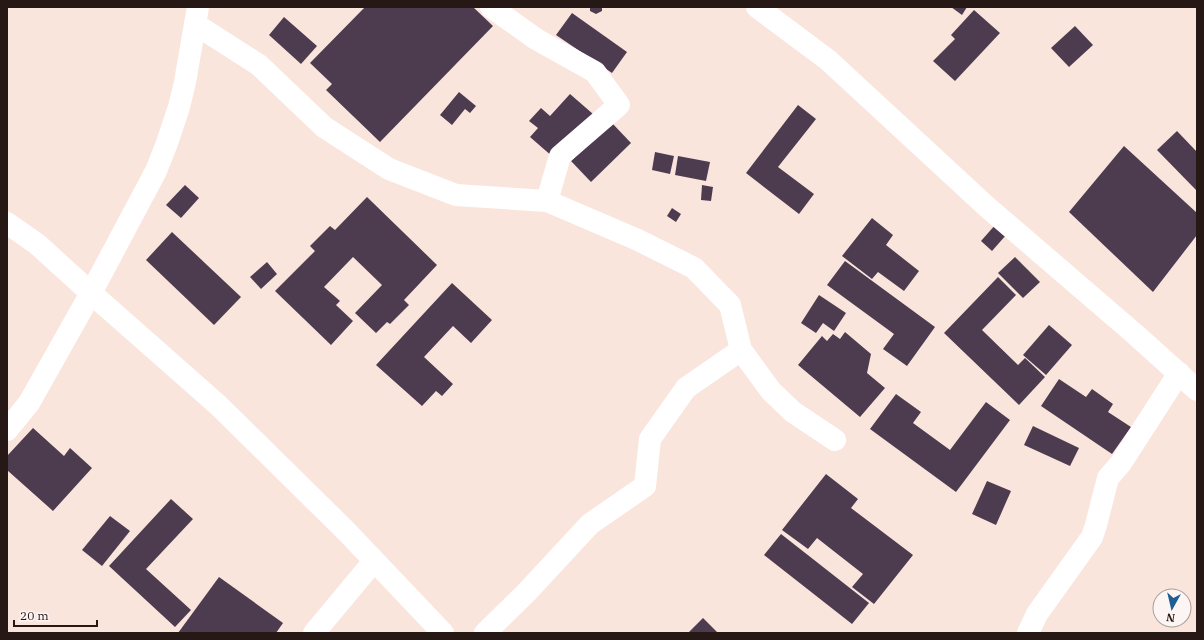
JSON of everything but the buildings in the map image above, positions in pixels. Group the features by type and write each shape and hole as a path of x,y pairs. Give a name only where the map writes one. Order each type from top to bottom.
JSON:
{"street":[{"path":"491,7 536,38 595,72 619,104 560,156 547,201"},
{"path":"757,7 828,60 986,206 1136,335 1197,390"},
{"path":"9,425 29,403 91,294 152,178 168,143 182,95 197,16 259,65 324,127 389,170 456,195 547,201 638,240 694,268 730,305 742,350 771,391 793,412 835,440"},
{"path":"7,223 37,244 91,294 218,405 346,531 442,633"},
{"path":"485,633 526,593 590,524 645,486 650,439 686,388 742,350"},
{"path":"1028,633 1037,614 1092,537 1108,478 1121,463 1179,373"},
{"path":"314,633 374,561"}]}
